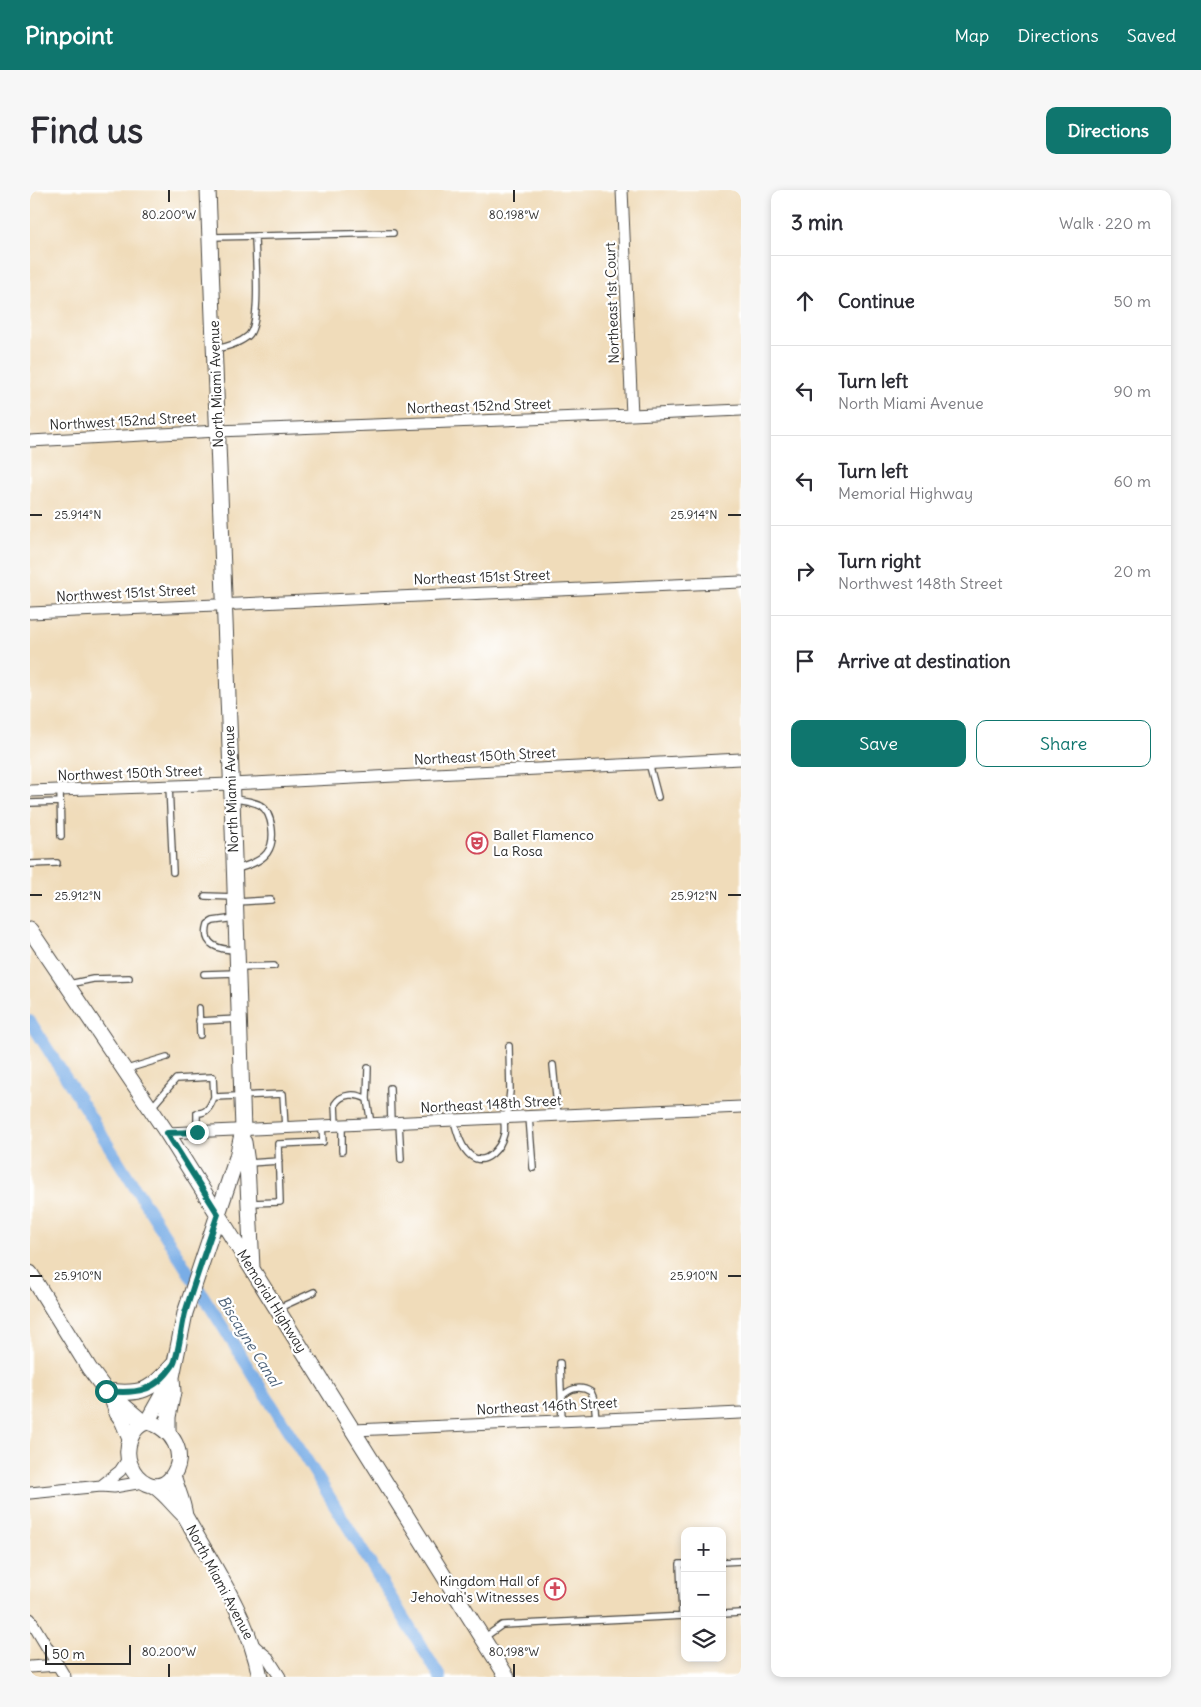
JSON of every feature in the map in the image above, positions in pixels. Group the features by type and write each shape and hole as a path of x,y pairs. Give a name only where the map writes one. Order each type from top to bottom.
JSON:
{"street":[{"name":"North Miami Avenue","path":"168,1432 168,1417 173,1392 173,1371 185,1313 237,1158 243,1130 232,791 208,190"},
{"name":"Northeast 1st Court","path":"622,190 632,415"},
{"name":"Northeast 152nd Street","path":"218,431 741,410"},
{"name":"Northwest 152nd Street","path":"30,441 218,431"},
{"name":"Northeast 151st Street","path":"224,604 741,582"},
{"name":"Northwest 151st Street","path":"30,613 224,604"},
{"name":"Northeast 150th Street","path":"232,791 741,758"},
{"name":"Northwest 150th Street","path":"30,791 60,796 169,786 232,791"},
{"name":"Memorial Highway","path":"30,930 167,1133 507,1677"},
{"name":"Northeast 148th Street","path":"167,1133 741,1107"},
{"path":"243,1130 247,1163 252,1270"},
{"path":"30,1273 89,1368 109,1395 130,1439"},
{"name":"North Miami Avenue","path":"146,1422 173,1371"},
{"path":"109,1395 143,1390 173,1371"},
{"path":"30,1493 101,1486 165,1484 173,1475 178,1465 178,1451 168,1432 158,1425 146,1422 109,1395"},
{"name":"Northeast 146th Street","path":"354,1430 741,1412"},
{"path":"101,1486 120,1471 128,1459 130,1439 137,1428 146,1422"},
{"path":"128,1459 134,1471 149,1484"},
{"name":"North Miami Avenue","path":"173,1475 183,1500 185,1516"},
{"name":"North Miami Avenue","path":"149,1484 161,1491 173,1506 185,1516 235,1604 253,1645 260,1677"},
{"path":"30,1619 65,1677"},
{"path":"253,1645 268,1658 280,1677"},
{"path":"30,1667 58,1665"}],"lane":[{"path":"211,237 393,233"},
{"path":"215,349 231,345 248,336 254,328 257,314 255,236"},
{"path":"649,763 658,797"},
{"path":"169,786 173,872"},
{"path":"232,791 262,806 267,813 273,835 267,853 252,864 234,870"},
{"path":"30,803 60,796 61,836"},
{"path":"30,864 57,863"},
{"path":"205,896 271,900"},
{"path":"236,918 213,921 208,924 206,934 211,944 218,948 237,950"},
{"path":"204,974 274,966"},
{"path":"67,984 93,979 129,978"},
{"path":"199,1008 200,1035"},
{"path":"199,1021 239,1019"},
{"path":"454,1121 467,1152 478,1159 492,1155 501,1143 504,1133 510,1091 509,1046"},
{"path":"125,1070 167,1057"},
{"path":"553,1065 558,1116"},
{"path":"368,1068 367,1099 371,1124"},
{"path":"150,1108 176,1079 213,1077 214,1097 211,1106 204,1112 197,1113 197,1132"},
{"path":"390,1088 401,1159"},
{"path":"214,1097 283,1094 285,1128"},
{"path":"342,1151 335,1104 341,1097 357,1095 367,1099"},
{"path":"530,1117 533,1168"},
{"path":"248,1203 280,1202 278,1144 323,1142 322,1126"},
{"path":"247,1163 279,1161"},
{"path":"277,1309 314,1292"},
{"path":"560,1363 562,1420"},
{"path":"562,1396 574,1388 584,1388 591,1392 596,1419"},
{"path":"726,1562 741,1561"},
{"path":"681,1564 681,1581"},
{"path":"726,1614 741,1613"},
{"path":"483,1638 502,1625 681,1616"}],"waterway":[{"name":"Biscayne Canal","path":"30,1021 318,1478 440,1677"}],"place":[{"name":"Ballet Flamenco La Rosa","path":"477,843"},
{"name":"Kingdom Hall of Jehovah's Witnesses","path":"555,1589"}],"route":[{"path":"106,1391 130,1393 143,1390 158,1381 174,1364 185,1313 218,1214 167,1133 197,1132"}]}
